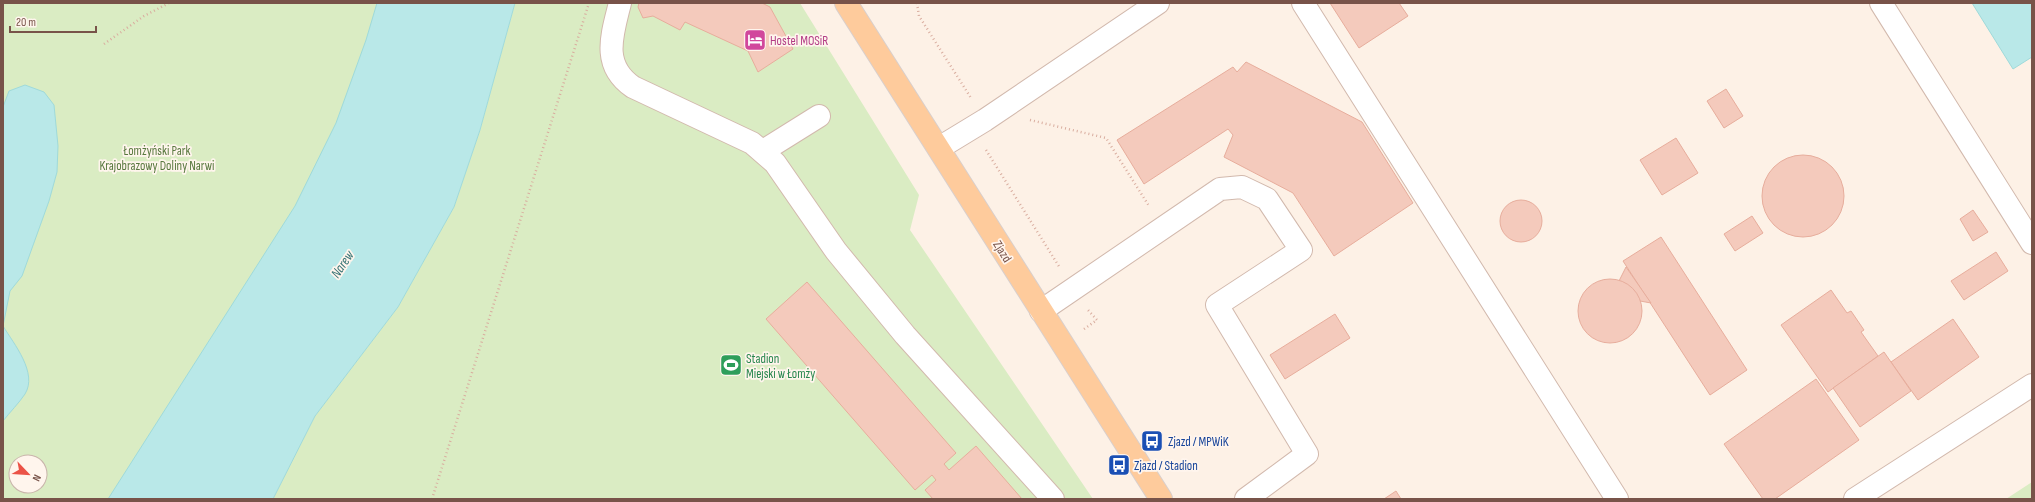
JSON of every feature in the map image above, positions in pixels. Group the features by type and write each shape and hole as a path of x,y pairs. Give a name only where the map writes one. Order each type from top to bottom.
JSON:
{"main road":[{"name":"Zjazd","path":"846,3 1161,499"}],"lane":[{"path":"620,3 610,47 616,70 626,83 752,143 763,151 775,163 836,251 905,335 1053,499"},
{"path":"939,148 985,120 1015,98 1158,3"},
{"path":"1303,3 1617,499"},
{"path":"1881,3 2032,243"},
{"path":"763,151 819,116"},
{"path":"1041,311 1220,189 1242,187 1267,198 1301,250 1217,305 1308,454 1246,499"},
{"path":"1855,499 2032,385"}],"path":[{"path":"104,44 144,16 169,3"},
{"path":"432,499 589,3"},
{"path":"917,3 919,16 992,132 985,140 986,150 1073,289 1096,320 1062,344"},
{"path":"1015,98 1031,122 1106,138 1163,228"}],"green space":[{"name":"Łomżyński Park Krajobrazowy Doliny Narwi","path":"3,3 379,3 322,185 122,499 3,499"},
{"name":"Stadion Miejski w Łomży","path":"515,3 800,3 919,195 910,230 1093,499 273,499 315,416 398,307 454,207 480,130"},
{"path":"2032,482 2032,499 2006,499"}],"water":[{"name":"Narew","path":"377,3 515,3 480,130 454,207 398,307 315,416 273,499 108,499 295,206 336,123 366,40"},
{"path":"1972,3 2032,3 2032,57 2013,69"},
{"path":"25,85 44,92 54,105 58,146 57,172 49,201 22,276 10,291 3,326 3,107 9,91"},
{"path":"3,326 23,359 29,377 25,394 3,421"}],"building":[{"name":"Hostel MOSiR","path":"639,3 762,3 770,7 793,49 758,72 748,51 685,22 680,30 653,16 643,18 638,7"},
{"path":"1330,3 1399,3 1408,16 1359,48"},
{"path":"1246,62 1362,122 1413,203 1334,256 1293,193 1224,157 1233,135 1228,129 1144,184 1117,140 1233,67 1237,72"},
{"path":"1726,89 1743,116 1724,128 1707,101"},
{"path":"1676,138 1698,173 1662,195 1640,160"},
{"path":"1803,155 1819,158 1832,167 1841,180 1844,196 1841,212 1832,225 1819,234 1803,237 1787,234 1774,225 1765,212 1762,196 1765,180 1774,167 1787,158"},
{"path":"1517,200 1525,200 1536,206 1542,217 1542,225 1536,236 1525,242 1517,242 1506,236 1500,225 1500,217 1506,206"},
{"path":"1973,210 1988,232 1973,241 1960,219"},
{"path":"1752,216 1763,233 1735,251 1724,234"},
{"path":"1661,237 1747,370 1710,395 1623,261"},
{"path":"1996,252 2008,271 1964,300 1951,281"},
{"path":"1626,267 1651,303 1640,301 1632,289 1619,281"},
{"path":"1604,279 1616,279 1633,288 1640,299 1642,311 1640,323 1633,334 1616,343 1604,343 1592,338 1583,329 1578,317 1578,305 1583,293 1592,284"},
{"path":"807,282 956,453 944,464 949,470 976,446 1022,499 933,499 925,490 936,480 932,475 915,490 766,319"},
{"path":"1831,290 1847,313 1851,311 1864,330 1861,332 1878,356 1828,392 1781,325"},
{"path":"1335,314 1350,338 1285,379 1270,355"},
{"path":"1953,319 1979,357 1918,400 1891,362"},
{"path":"1884,352 1911,391 1860,427 1833,388"},
{"path":"1816,379 1859,440 1775,499 1763,499 1724,444"},
{"path":"1396,491 1401,499 1384,499"}],"place":[{"name":"Hostel MOSiR","path":"755,40"},
{"name":"Stadion Miejski w Łomży","path":"731,365"},
{"name":"Zjazd / MPWiK","path":"1152,441"},
{"name":"Zjazd / Stadion","path":"1119,465"}]}
